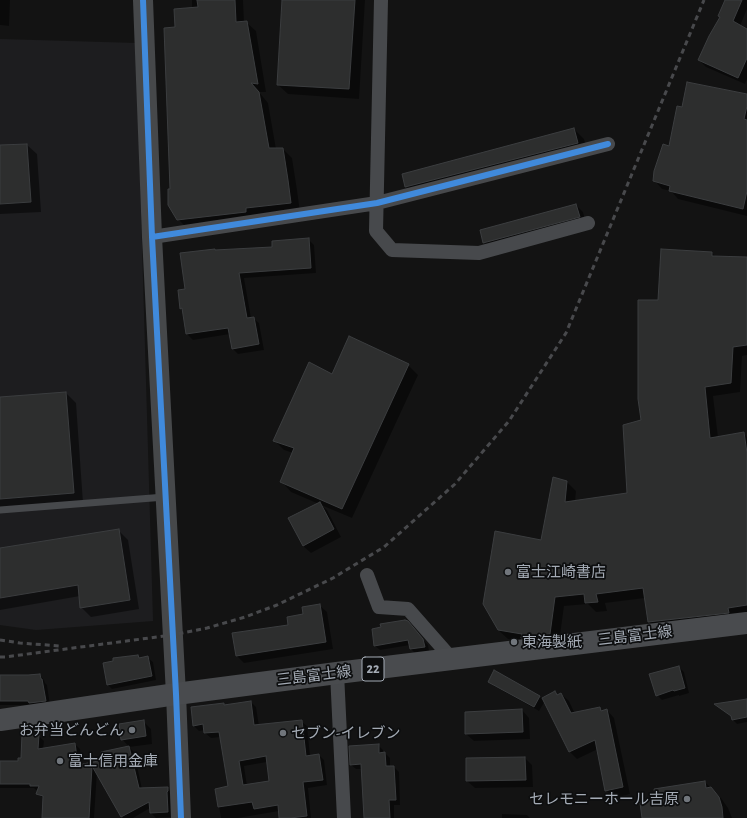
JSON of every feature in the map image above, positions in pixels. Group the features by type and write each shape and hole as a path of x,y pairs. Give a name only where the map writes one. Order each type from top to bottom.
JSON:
{"main road":[{"name":"三島富士線","path":"0,720 176,694 337,673 747,623"}],"street":[{"path":"143,0 152,238 181,818"},
{"path":"381,0 376,231 392,250 479,253 588,223"},
{"path":"152,238 377,203 608,144"},
{"path":"367,575 379,607 408,609 452,659"},
{"path":"337,673 344,818"}],"lane":[{"path":"0,510 165,497"}],"shaded area":[{"path":"0,39 136,43 153,621 36,630 0,625"}],"building":[{"path":"197,0 235,0 236,22 247,21 258,84 251,83 259,92 269,148 283,148 291,203 246,208 246,212 177,220 168,205 168,189 170,189 164,28 175,27 174,9 198,7"},
{"path":"282,0 355,0 349,89 277,85"},
{"path":"725,0 742,0 733,21 747,29 747,58 738,78 698,60 720,17 718,16"},
{"path":"687,82 747,94 747,106 744,119 747,120 747,191 743,209 669,191 670,186 653,181 654,171 663,144 669,146 677,106 682,107"},
{"path":"574,128 578,143 405,187 402,174"},
{"path":"27,144 31,202 0,204 0,145"},
{"path":"576,204 580,217 483,243 480,230"},
{"path":"309,238 311,268 239,273 247,318 254,317 259,344 232,349 228,328 186,334 182,308 180,309 178,290 185,289 180,253 215,249 272,247 272,241"},
{"path":"661,249 712,252 712,256 747,257 747,345 733,347 731,383 705,387 710,438 744,432 747,453 747,605 728,608 729,613 648,622 643,588 596,594 598,602 585,603 584,594 555,597 550,634 521,638 522,634 498,630 483,604 495,531 541,540 553,477 567,481 565,502 627,493 623,425 641,420 638,399 638,300 658,300"},
{"path":"349,336 409,364 342,509 280,482 294,448 273,441 309,362 332,374"},
{"path":"66,392 74,493 0,499 0,397"},
{"path":"320,502 334,529 303,546 288,518"},
{"path":"119,529 130,600 80,608 78,585 0,598 0,548"},
{"path":"320,604 326,642 236,656 232,633 288,625 287,617 303,614 302,607"},
{"path":"405,620 408,621 423,639 425,647 410,649 408,640 374,646 372,629 381,627 380,624"},
{"path":"138,655 139,658 148,656 152,676 107,685 103,663 113,661 113,658"},
{"path":"679,666 685,688 673,690 656,696 649,674"},
{"path":"494,670 540,696 534,707 488,682"},
{"path":"40,674 46,701 29,703 28,701 0,701 0,675"},
{"path":"555,691 557,695 561,693 571,713 600,707 601,711 607,709 623,787 605,791 595,740 569,752 542,698"},
{"path":"747,699 747,717 732,720 731,716 714,704"},
{"path":"251,701 254,725 302,720 306,756 319,754 323,780 303,782 307,816 279,818 278,805 254,809 252,802 218,807 215,789 228,786 219,732 204,733 203,724 193,726 191,707 224,703 224,705","holes":["266,756 269,781 243,785 239,761"]},
{"path":"522,709 523,732 465,734 465,712"},
{"name":"お弁当どんどん","path":"144,720 146,736 121,740 119,724"},
{"path":"22,734 39,735 38,749 75,743 78,765 103,760 101,752 129,746 139,788 168,787 168,812 150,813 149,802 121,817 92,766 89,818 42,818 43,796 36,794 39,786 30,786 30,784 0,784 0,761 18,761 18,758 21,758"},
{"path":"379,744 379,753 385,752 386,766 394,766 396,800 389,800 390,818 364,818 361,764 350,765 349,746"},
{"path":"525,757 526,780 466,781 466,758"},
{"name":"セレモニーホール吉原","path":"705,781 706,788 711,787 719,797 723,818 642,818 640,803 656,800 654,789"}],"railway":[{"path":"0,657 172,635 207,628 245,617 277,605 333,578 384,547 455,484 509,421 566,333 704,0"},
{"path":"0,640 60,646"}],"cycle path":[{"path":"143,0 152,237 181,818"},
{"path":"152,237 377,203 608,144"}],"place":[{"name":"富士江崎書店","path":"508,572"},
{"name":"東海製紙","path":"514,642"},
{"name":"お弁当どんどん","path":"132,730"},
{"name":"セブン-イレブン","path":"283,733"},
{"name":"富士信用金庫","path":"60,761"},
{"name":"セレモニーホール吉原","path":"687,799"}]}
